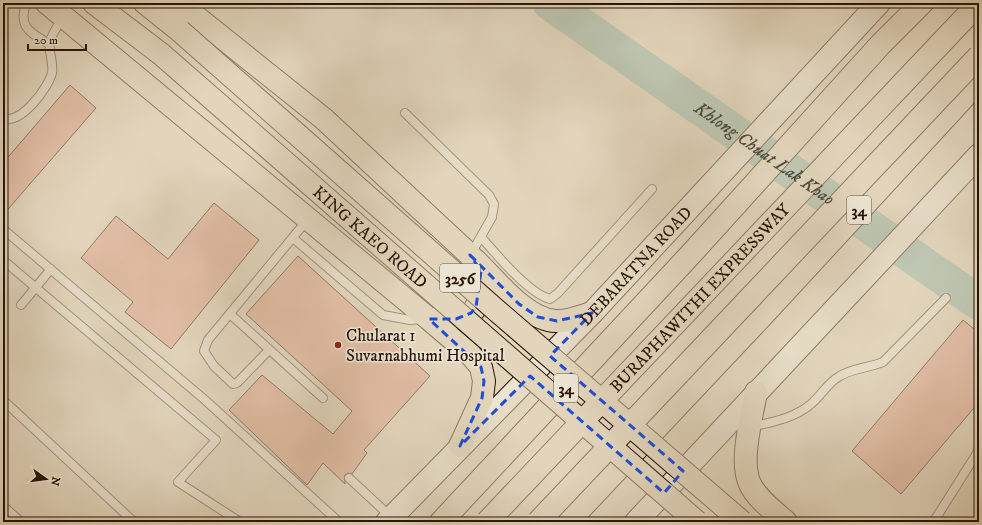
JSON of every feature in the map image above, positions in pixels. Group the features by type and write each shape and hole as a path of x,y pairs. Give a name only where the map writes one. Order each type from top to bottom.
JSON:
{"main road":[{"name":"KING KAEO ROAD","path":"94,3 161,54 697,522"},
{"name":"KING KAEO ROAD","path":"145,3 180,31 502,316 742,522"},
{"path":"179,3 324,119 475,246 519,304 538,317 557,321 592,313"},
{"name":"DEBARATNA ROAD","path":"389,520 592,313 878,3"},
{"name":"DEBARATNA ROAD","path":"441,522 691,254 880,45 922,3"},
{"name":"BURAPHAWITHI EXPRESSWAY","path":"486,522 979,3"},
{"path":"55,10 470,354 481,367 484,381 482,398 460,446"},
{"path":"538,522 979,56"},
{"name":"34","path":"568,522 764,314 955,105 979,81"},
{"path":"636,522 979,154"},
{"path":"429,319 456,319 471,312 476,307 481,288 481,271 475,246"},
{"path":"756,392 746,453 746,470 750,484 761,499 786,522"}],"lane":[{"path":"26,3 23,21 27,30 49,44"},
{"path":"3,118 16,118 23,114 41,92 51,75 53,65 49,44 52,35 55,10"},
{"path":"405,113 489,195 494,204 492,217 475,246 504,262 541,296 550,299 558,293 652,189"},
{"path":"269,350 237,383 233,384 229,383 207,358 204,351 205,345 309,219"},
{"path":"3,229 205,400 339,522"},
{"path":"293,238 383,315 410,320 429,319"},
{"path":"3,260 216,440 178,482 240,522"},
{"path":"21,305 51,269"},
{"path":"751,428 788,417 802,411 811,404 837,377 847,372 872,367 883,362 946,298"},
{"path":"230,314 323,398"},
{"path":"3,400 134,522"},
{"path":"936,518 979,450"},
{"path":"349,478 389,520"},
{"path":"3,506 21,522"}],"highlighted area":[{"path":"470,255 519,304 538,317 557,321 592,313 550,356 683,471 664,493 530,376 460,446 482,398 484,381 481,367 429,319 456,319 471,313 476,307 481,271"}],"building":[{"path":"70,85 96,108 3,215 3,163"},
{"path":"214,203 259,240 171,349 125,312 133,302 81,258 116,216 168,259"},
{"name":"Chularat 1 Suvarnabhumi Hospital","path":"298,256 430,376 364,450 367,453 352,474 348,473 345,475 345,484 323,463 307,485 229,410 262,375 333,434 352,411 246,314"},
{"path":"963,320 979,333 979,402 901,494 852,451"}],"waterway":[{"name":"Khlong Chuat Lak Khao","path":"550,3 979,303"}],"place":[{"name":"Chularat 1 Suvarnabhumi Hospital","path":"338,345"}]}
